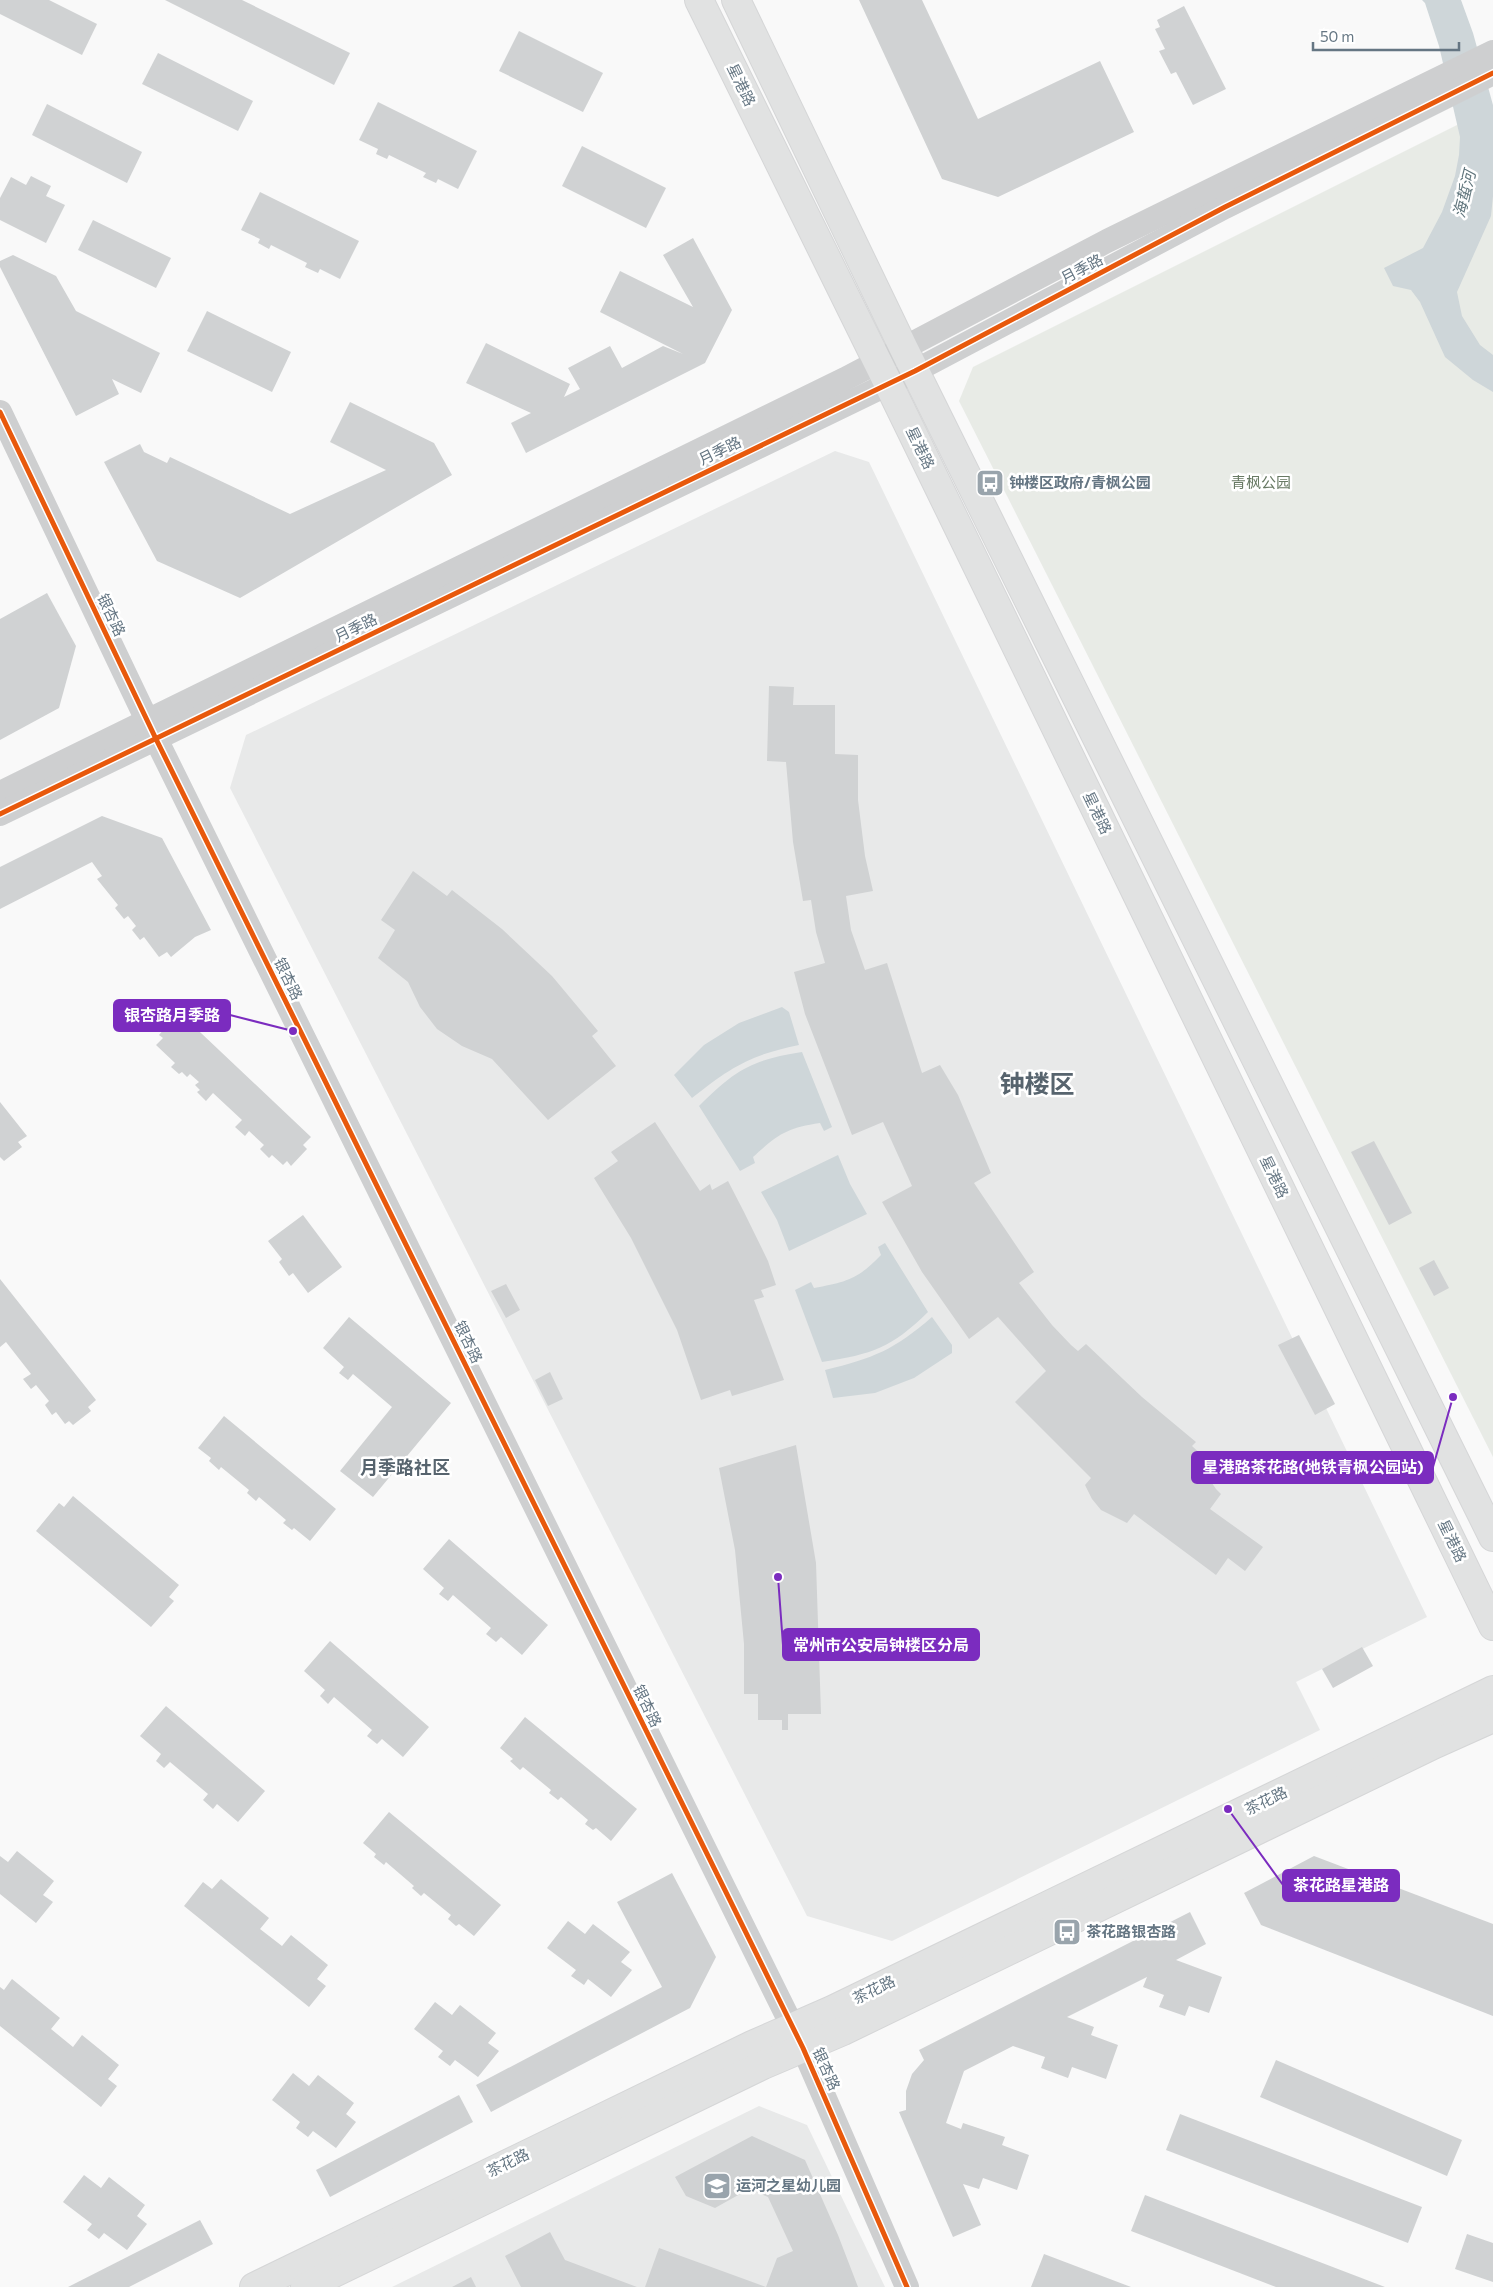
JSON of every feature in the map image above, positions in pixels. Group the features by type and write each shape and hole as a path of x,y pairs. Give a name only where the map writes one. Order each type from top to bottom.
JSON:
{"main road":[{"name":"星港路","path":"699,0 883,373 1493,1626"},
{"name":"星港路","path":"736,0 909,360 1493,1538"},
{"name":"茶花路","path":"305,2287 762,2065 841,2006 1493,1690"},
{"name":"茶花路","path":"254,2287 752,2044 843,2030 1426,1748 1493,1718"}],"street":[{"name":"月季路","path":"0,814 152,730 1225,207 1442,87 1490,63"},
{"name":"银杏路","path":"0,412 152,730 797,2038 906,2287"},
{"name":"月季路","path":"0,793 152,730"}],"shaded area":[{"path":"835,451 869,462 1427,1617 1296,1682 1320,1730 892,1941 807,1916 230,788 246,735"},
{"name":"运河之星幼儿园","path":"759,2106 807,2125 885,2287 392,2287"}],"green space":[{"name":"青枫公园","path":"1493,107 1493,1457 959,401 973,367"}],"water":[{"name":"海蜇河","path":"1422,0 1461,0 1473,33 1493,105 1493,196 1491,216 1457,292 1462,316 1480,345 1493,355 1493,392 1473,380 1445,357 1420,302 1411,290 1393,286 1384,268 1423,248 1442,212 1455,176 1459,155 1460,137 1439,46 1425,3"},
{"path":"782,1007 789,1012 799,1045 754,1058 730,1070 692,1098 674,1075 704,1045 739,1023"},
{"path":"802,1052 832,1127 824,1131 820,1123 799,1127 784,1133 776,1137 753,1157 755,1163 740,1171 699,1106 723,1084 745,1068 769,1059"},
{"path":"838,1155 850,1184 867,1214 789,1251 777,1220 761,1192"},
{"path":"885,1243 928,1312 903,1334 880,1348 855,1356 822,1362 795,1290 811,1282 814,1288 835,1284 851,1278 881,1255 878,1247"},
{"path":"932,1317 952,1345 952,1353 914,1378 875,1393 833,1398 825,1370 870,1357 883,1351 906,1338"}],"building":[{"path":"0,0 49,0 97,24 82,55 0,14"},
{"path":"165,0 242,0 350,53 334,85"},
{"path":"859,0 922,0 978,119 1100,61 1134,132 998,197 942,179"},
{"path":"1184,6 1226,89 1193,105 1176,72 1171,74 1159,51 1165,49 1155,29 1160,27 1157,20"},
{"path":"519,31 603,73 583,112 499,71"},
{"path":"158,53 253,101 238,131 142,84"},
{"path":"378,102 477,151 458,189 438,179 436,183 423,177 426,173 389,155 387,159 376,154 378,149 359,140"},
{"path":"47,104 142,152 127,183 32,135"},
{"path":"582,146 666,188 646,228 562,186"},
{"path":"31,176 51,186 46,196 65,205 46,243 0,220 0,198 11,177 26,185"},
{"path":"260,192 359,241 340,279 320,269 318,273 305,267 307,263 271,245 269,249 258,243 260,239 241,230"},
{"path":"93,220 171,258 156,288 78,250"},
{"path":"693,238 732,310 705,363 526,453 511,423 531,413 466,383 486,343 570,384 564,397 580,389 568,368 610,346 622,368 663,346 683,354 600,312 620,271 693,307 663,255"},
{"path":"13,255 56,276 76,311 160,353 141,393 112,379 119,394 76,416 0,267 0,261"},
{"path":"207,311 291,352 272,392 187,351"},
{"path":"350,402 434,443 452,475 240,598 157,561 104,462 140,444 144,452 167,463 170,457 290,514 386,470 330,442"},
{"path":"47,593 76,646 59,708 0,740 0,619"},
{"path":"769,686 794,687 793,705 835,705 835,754 858,755 858,800 865,856 873,891 846,896 851,930 865,970 887,963 922,1073 940,1065 958,1095 991,1173 974,1183 1034,1272 1019,1283 1052,1325 1071,1345 1078,1351 1086,1344 1142,1397 1196,1442 1192,1446 1205,1458 1199,1464 1221,1494 1210,1509 1263,1547 1245,1571 1228,1558 1216,1575 1134,1514 1127,1523 1101,1510 1092,1499 1085,1485 1091,1478 1015,1402 1046,1371 998,1317 969,1339 922,1272 882,1202 912,1186 883,1122 852,1135 805,1014 794,972 825,963 816,932 811,900 803,901 793,842 786,762 767,761"},
{"path":"102,816 162,838 211,930 195,937 171,957 167,952 159,957 144,937 140,940 132,930 136,926 128,916 124,919 115,908 118,905 97,879 102,876 92,862 0,909 0,867"},
{"path":"413,871 447,896 452,890 502,929 552,976 598,1031 592,1036 616,1066 548,1120 492,1059 462,1046 437,1029 420,1007 408,982 378,958 395,930 381,920"},
{"path":"183,1016 311,1137 303,1145 307,1149 291,1166 287,1161 283,1165 272,1155 269,1158 260,1149 264,1145 249,1131 245,1136 235,1127 242,1120 213,1093 206,1101 197,1092 200,1090 195,1085 199,1082 190,1074 187,1077 182,1072 179,1074 171,1067 175,1063 156,1045 163,1038 159,1035 171,1021 175,1025"},
{"path":"0,1102 27,1136 18,1142 22,1147 4,1161 0,1157"},
{"path":"655,1122 700,1191 710,1184 712,1190 728,1181 744,1212 768,1261 776,1285 761,1290 764,1297 754,1300 784,1380 732,1396 730,1390 701,1400 677,1330 631,1238 594,1178 618,1161 611,1152"},
{"path":"1374,1141 1412,1213 1389,1225 1351,1152"},
{"path":"303,1215 342,1267 308,1293 293,1273 289,1276 279,1262 282,1259 268,1241"},
{"path":"1434,1260 1449,1288 1434,1296 1419,1268"},
{"path":"0,1279 96,1400 88,1407 91,1411 73,1425 69,1421 65,1424 56,1412 52,1415 45,1405 49,1401 36,1385 31,1389 23,1379 31,1374 6,1342 0,1347"},
{"path":"506,1284 520,1310 506,1318 491,1291"},
{"path":"349,1317 451,1403 373,1497 340,1471 392,1407 353,1374 348,1380 339,1373 344,1367 323,1348"},
{"path":"1299,1335 1335,1404 1315,1415 1278,1345"},
{"path":"550,1372 563,1399 548,1406 535,1380"},
{"path":"224,1416 336,1509 310,1541 294,1528 292,1530 283,1523 286,1520 259,1497 256,1501 247,1493 249,1490 221,1467 219,1470 209,1461 211,1458 198,1448"},
{"path":"796,1445 816,1563 821,1714 788,1714 788,1730 782,1730 782,1720 758,1720 758,1694 744,1694 744,1644 735,1550 719,1468"},
{"path":"73,1496 179,1585 169,1597 174,1601 151,1627 36,1531 59,1503 64,1507"},
{"path":"449,1539 548,1625 522,1655 501,1637 496,1642 486,1634 491,1628 453,1595 448,1601 439,1594 444,1588 423,1569"},
{"path":"330,1641 429,1727 403,1757 382,1739 377,1744 367,1736 372,1730 334,1697 328,1704 320,1696 325,1690 304,1671"},
{"path":"1362,1647 1373,1666 1333,1688 1322,1669"},
{"path":"166,1706 265,1791 238,1822 217,1804 213,1809 203,1800 208,1794 170,1762 164,1768 156,1761 161,1754 140,1736"},
{"path":"525,1717 637,1809 611,1841 596,1828 593,1830 585,1824 588,1820 561,1797 558,1800 549,1793 551,1790 523,1767 520,1770 510,1761 513,1759 500,1748"},
{"path":"389,1812 501,1905 474,1936 459,1924 456,1926 448,1919 451,1915 424,1893 421,1896 412,1888 414,1886 386,1862 384,1865 374,1857 376,1854 363,1843"},
{"path":"17,1851 54,1881 43,1895 53,1902 36,1923 0,1894 0,1856 8,1862"},
{"path":"1314,1856 1493,1924 1493,2016 1261,1925 1244,1893"},
{"path":"672,1873 716,1957 690,2008 491,2112 476,2085 662,1987 617,1902"},
{"path":"221,1879 269,1918 260,1929 282,1946 291,1935 328,1965 317,1979 326,1986 309,2007 184,1906 203,1882 212,1889"},
{"path":"1190,1912 1206,1944 1176,1960 1222,1977 1209,2013 1189,2006 1185,2016 1159,2007 1164,1995 1143,1987 1147,1977 1067,2017 1094,2027 1091,2035 1118,2045 1106,2079 1072,2067 1068,2078 1041,2068 1045,2057 1013,2046 964,2071 946,2123 961,2129 963,2123 1005,2137 1002,2145 1029,2155 1017,2190 983,2178 979,2189 963,2184 981,2225 953,2237 899,2112 906,2110 906,2091 912,2074 924,2060 919,2050"},
{"path":"568,1921 585,1934 593,1924 630,1952 621,1962 632,1970 611,1997 588,1979 584,1985 571,1976 576,1970 547,1948"},
{"path":"12,1979 60,2018 51,2029 73,2047 82,2035 119,2065 108,2079 117,2086 101,2107 0,2026 0,1987 4,1990"},
{"path":"435,2002 452,2015 460,2005 496,2033 488,2043 499,2051 478,2077 455,2060 450,2066 438,2057 443,2051 414,2029"},
{"path":"1276,2060 1462,2140 1447,2176 1260,2097"},
{"path":"293,2073 309,2086 318,2075 354,2103 346,2114 356,2122 336,2148 313,2131 308,2137 296,2128 300,2122 272,2100"},
{"path":"459,2095 473,2122 330,2197 316,2170"},
{"path":"1180,2114 1422,2207 1408,2243 1166,2150"},
{"path":"752,2136 805,2160 838,2235 858,2287 766,2287 777,2258 793,2251 768,2197 749,2189 715,2208 686,2196 675,2177"},
{"path":"84,2175 101,2188 109,2177 145,2205 137,2216 147,2224 127,2250 104,2233 99,2239 87,2230 92,2224 63,2202"},
{"path":"1145,2195 1385,2287 1276,2287 1131,2231"},
{"path":"200,2220 213,2244 129,2287 68,2287"},
{"path":"550,2232 565,2260 637,2287 521,2287 505,2256"},
{"path":"1467,2234 1493,2243 1493,2282 1455,2269"},
{"path":"659,2248 766,2287 645,2287"},
{"path":"1044,2254 1131,2287 1031,2287"},
{"path":"471,2277 476,2287 452,2287"}],"cycle path":[{"path":"0,814 915,371 1225,207 1493,73"},
{"path":"0,412 156,739 803,2048 907,2287"}],"place":[{"name":"钟楼区政府/青枫公园","path":"990,483"},
{"name":"银杏路月季路","path":"293,1031"},
{"name":"星港路茶花路(地铁青枫公园站)","path":"1453,1397"},
{"name":"常州市公安局钟楼区分局","path":"778,1577"},
{"name":"茶花路星港路","path":"1228,1809"},
{"name":"茶花路银杏路","path":"1067,1932"},
{"name":"运河之星幼儿园","path":"717,2186"}],"district":[{"name":"钟楼区","path":"1037,1084"},
{"name":"月季路社区","path":"405,1468"}]}
